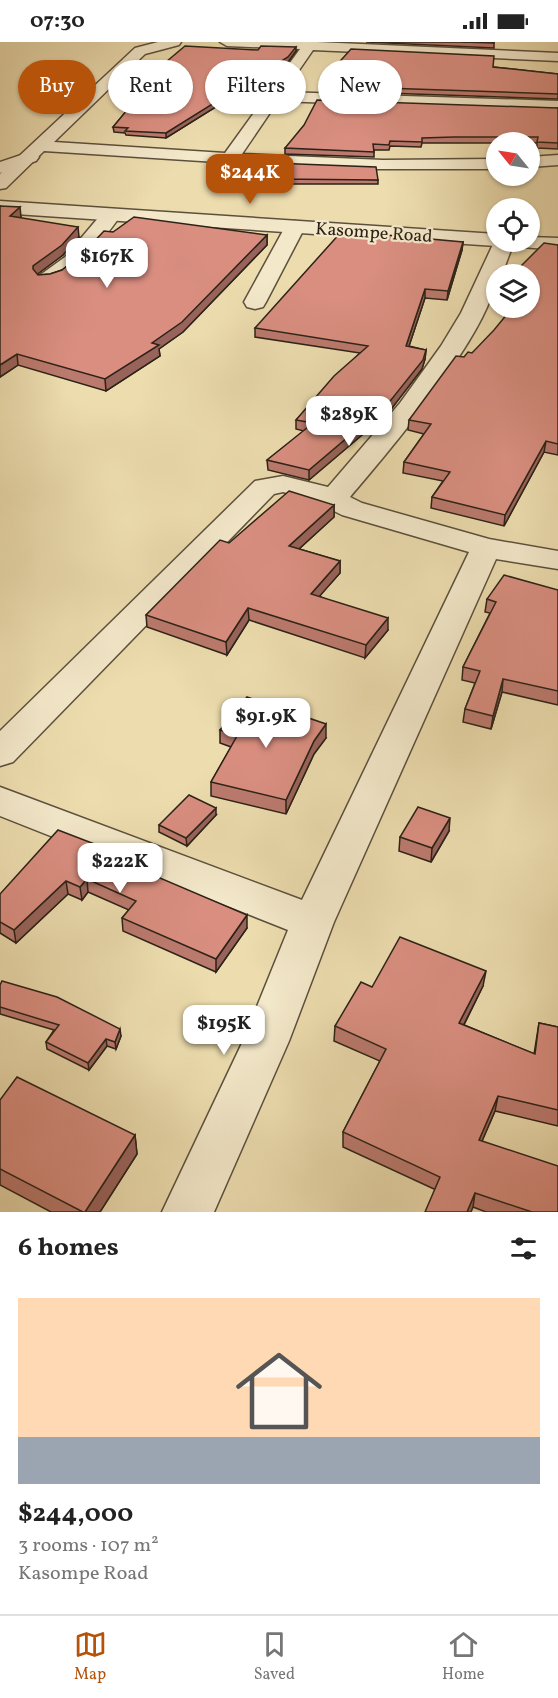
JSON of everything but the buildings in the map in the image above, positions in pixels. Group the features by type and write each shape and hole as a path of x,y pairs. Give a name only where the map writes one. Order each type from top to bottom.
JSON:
{"street":[{"path":"0,184 140,51 174,42"},
{"path":"227,42 558,57"},
{"path":"299,60 309,46"},
{"path":"306,97 558,106"},
{"path":"231,157 261,114"},
{"path":"0,168 36,152 231,157 310,164 379,166 486,164"},
{"path":"540,161 558,160"},
{"name":"Kasompe Road","path":"0,207 486,239"},
{"path":"47,278 72,261 111,215"},
{"path":"255,302 295,227"},
{"path":"540,243 558,244"},
{"path":"335,497 408,412 449,356 500,252"},
{"path":"0,753 265,487 283,484 335,497 338,502 352,509 486,548 558,560"},
{"path":"188,1212 266,1041 313,922 486,548"},
{"path":"0,801 313,922"}]}
